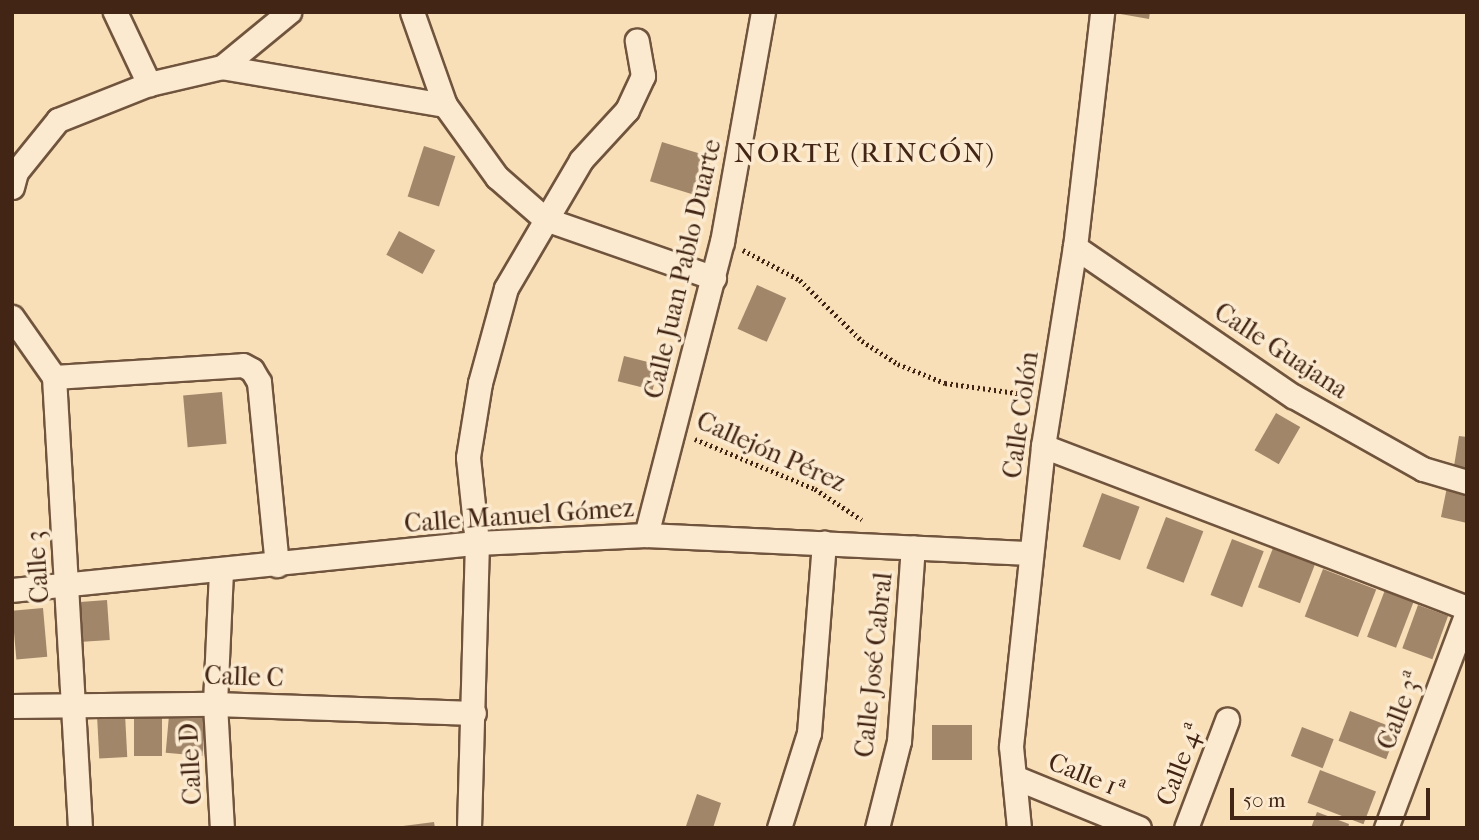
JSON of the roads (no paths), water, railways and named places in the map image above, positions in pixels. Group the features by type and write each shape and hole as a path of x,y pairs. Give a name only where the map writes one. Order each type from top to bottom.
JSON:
{"street":[{"path":"115,12 149,84"},
{"path":"222,67 289,12"},
{"path":"412,12 413,26 445,105 497,177 545,219 714,278"},
{"name":"Calle Juan Pablo Duarte","path":"646,535 723,242 763,12"},
{"name":"Calle Colón","path":"1019,828 1010,746 1043,446 1075,247 1102,12"},
{"path":"470,828 477,543 468,457 480,383 506,288 581,160 626,110 643,76 637,41"},
{"path":"12,187 16,172 58,120 149,84 222,67 445,105"},
{"name":"Calle Guajana","path":"1075,247 1293,396 1423,469 1467,482"},
{"path":"14,323 54,377 243,365 253,370 259,382 277,565"},
{"name":"Calle 3","path":"54,377 75,702 80,828"},
{"path":"1043,446 1467,610"},
{"name":"Calle Manuel Gómez","path":"12,590 68,588 477,543 646,535 1031,553"},
{"path":"779,828 809,733 824,543"},
{"name":"Calle José Cabral","path":"877,828 899,741 913,548"},
{"name":"Calle D","path":"221,571 215,704 222,828"},
{"name":"Calle 3ª","path":"1386,828 1467,610"},
{"name":"Calle C","path":"12,706 75,702 215,704 474,713"},
{"name":"Calle 4ª","path":"1186,828 1227,720"},
{"name":"Calle 1ª","path":"1014,777 1139,828"}],"district":[{"name":"NORTE (RINCÓN)","path":"865,153"}]}
